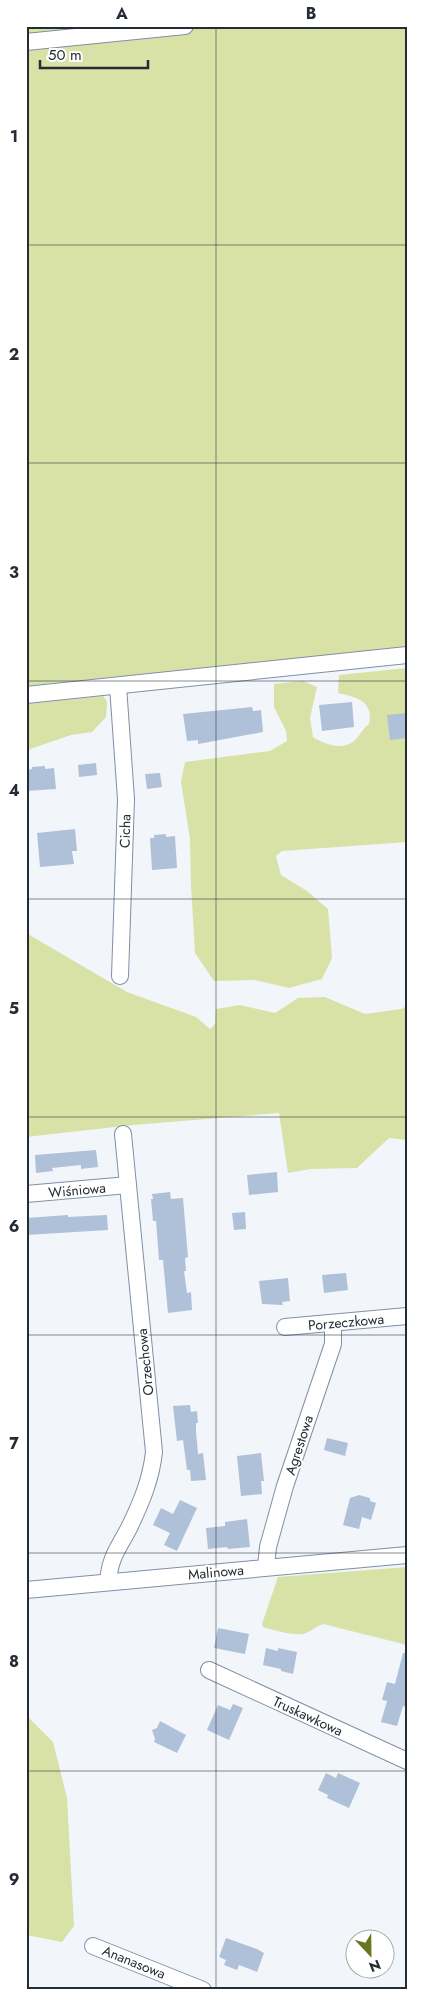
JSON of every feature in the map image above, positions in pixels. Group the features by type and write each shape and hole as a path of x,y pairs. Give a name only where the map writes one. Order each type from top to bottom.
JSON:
{"street":[{"path":"26,42 95,31 186,26"},
{"path":"26,695 407,655"},
{"name":"Cicha","path":"118,686 126,799 120,976"},
{"name":"Orzechowa","path":"108,1582 112,1560 147,1488 152,1473 154,1452 123,1134"},
{"name":"Wiśniowa","path":"26,1194 128,1185"},
{"name":"Porzeczkowa","path":"285,1327 407,1316"},
{"name":"Agrestowa","path":"266,1567 268,1547 285,1486 333,1344 333,1324"},
{"name":"Malinowa","path":"26,1590 407,1555"},
{"name":"Truskawkowa","path":"209,1670 407,1761"},
{"name":"Ananasowa","path":"93,1946 203,1990"}],"green space":[{"path":"26,26 407,26 407,647 26,686"},
{"path":"407,668 407,842 282,851 276,856 281,875 307,891 328,909 332,958 322,979 289,988 255,980 214,981 195,953 190,839 181,782 185,762 270,751 287,741 286,731 274,707 274,684 303,681 317,687 310,718 313,737 333,745 344,746 349,744 369,724 370,716 369,710 362,701 338,693 339,675"},
{"path":"103,696 107,701 106,717 92,732 71,735 30,749 26,755 26,704"},
{"path":"26,933 127,992 196,1017 210,1029 215,1024 216,1009 240,1005 275,1013 298,998 325,997 365,1014 401,1009 407,1006 407,1140 389,1138 357,1168 310,1169 288,1173 279,1113 133,1125 26,1137"},
{"path":"407,1567 407,1645 323,1624 302,1634 284,1633 263,1627 262,1624 278,1577"},
{"path":"26,1715 53,1742 67,1798 74,1926 62,1942 26,1935"}],"building":[{"path":"352,702 354,727 322,731 319,705"},
{"path":"252,707 253,711 261,710 263,732 198,744 198,740 187,741 183,714"},
{"path":"407,713 407,738 390,740 387,715"},
{"path":"96,763 97,775 79,777 78,765"},
{"path":"45,766 45,769 54,768 56,789 26,791 26,770 32,769 32,767"},
{"path":"160,773 162,787 147,789 145,774"},
{"path":"75,829 77,851 72,851 74,864 40,867 37,833"},
{"path":"166,834 166,837 175,836 177,868 152,870 150,838 154,838 154,835"},
{"path":"96,1150 98,1167 81,1169 81,1165 52,1168 53,1171 36,1173 35,1155"},
{"path":"277,1172 278,1192 249,1195 247,1175"},
{"path":"170,1192 171,1199 183,1198 188,1257 185,1258 186,1271 184,1271 187,1293 191,1292 192,1310 168,1313 163,1260 159,1260 156,1221 153,1221 151,1199 153,1199 152,1194"},
{"path":"245,1212 246,1229 234,1230 232,1213"},
{"path":"68,1215 68,1217 107,1215 108,1230 26,1235 26,1218"},
{"path":"346,1273 348,1290 324,1293 322,1275"},
{"path":"288,1278 290,1301 282,1302 283,1305 262,1304 259,1281"},
{"path":"190,1405 191,1412 197,1411 198,1454 203,1453 206,1480 191,1481 190,1470 187,1470 183,1440 177,1441 173,1406"},
{"path":"327,1438 348,1443 345,1456 324,1450"},
{"path":"261,1453 264,1481 261,1481 262,1494 241,1496 237,1456"},
{"path":"359,1495 370,1498 370,1501 376,1503 371,1520 362,1517 359,1529 343,1525 350,1498"},
{"path":"180,1500 197,1508 177,1551 164,1545 170,1533 153,1525 161,1508 173,1514"},
{"path":"247,1519 250,1547 208,1549 206,1528 225,1526 225,1522"},
{"path":"218,1628 249,1634 245,1654 214,1648"},
{"path":"266,1648 278,1651 278,1648 297,1652 293,1674 263,1665"},
{"path":"403,1653 407,1653 407,1707 403,1706 397,1726 381,1722 387,1701 382,1700 387,1682 395,1684"},
{"path":"233,1704 243,1708 229,1740 207,1730 218,1705 230,1710"},
{"path":"160,1721 186,1735 177,1753 154,1742 152,1730 157,1728"},
{"path":"326,1773 336,1778 338,1773 360,1783 349,1808 327,1798 328,1795 318,1790"},
{"path":"226,1938 264,1953 257,1972 239,1965 237,1970 224,1965 226,1960 219,1957"}]}
